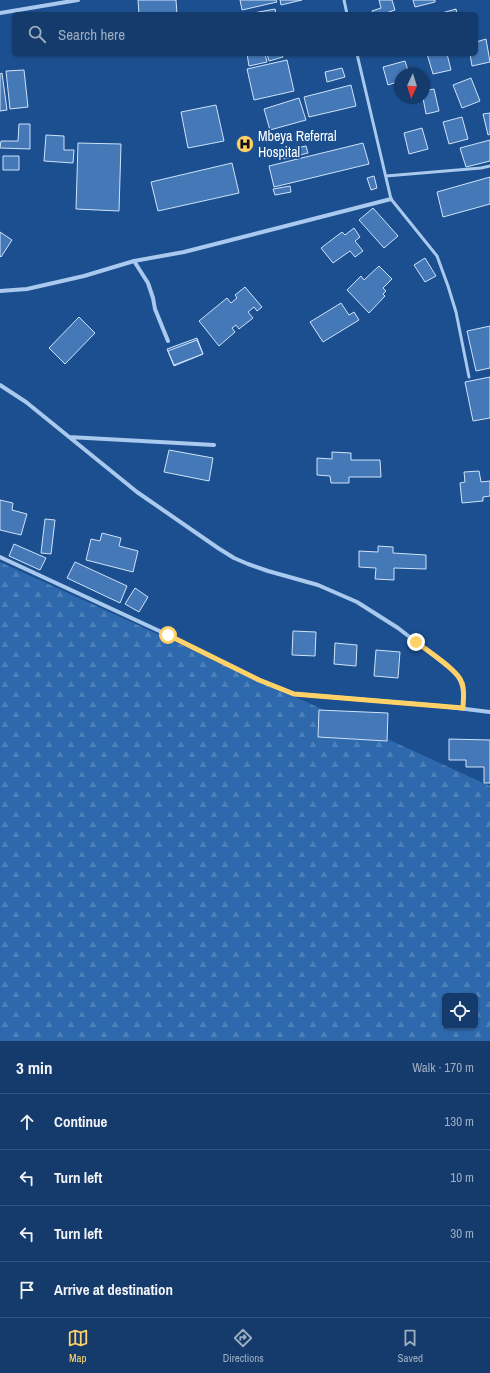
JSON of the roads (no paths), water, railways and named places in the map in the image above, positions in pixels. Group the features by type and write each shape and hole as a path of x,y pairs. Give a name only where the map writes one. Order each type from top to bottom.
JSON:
{"street":[{"path":"0,13 78,0"},
{"path":"0,291 34,287 84,276 134,261 184,252 391,199"},
{"path":"134,261 148,283 155,309 168,341"},
{"path":"0,385 26,402 137,492 234,558 268,571 312,583 338,593 357,602 398,628 455,672 462,682 463,708"},
{"path":"69,438 214,445"},
{"path":"0,557 168,635 259,680 294,694 463,708 490,712"}],"lane":[{"path":"344,0 347,12"},
{"path":"357,56 391,199 437,256 456,312 469,377"},
{"path":"386,176 490,166"}],"place":[{"name":"Mbeya Referral Hospital","path":"245,144"}]}
